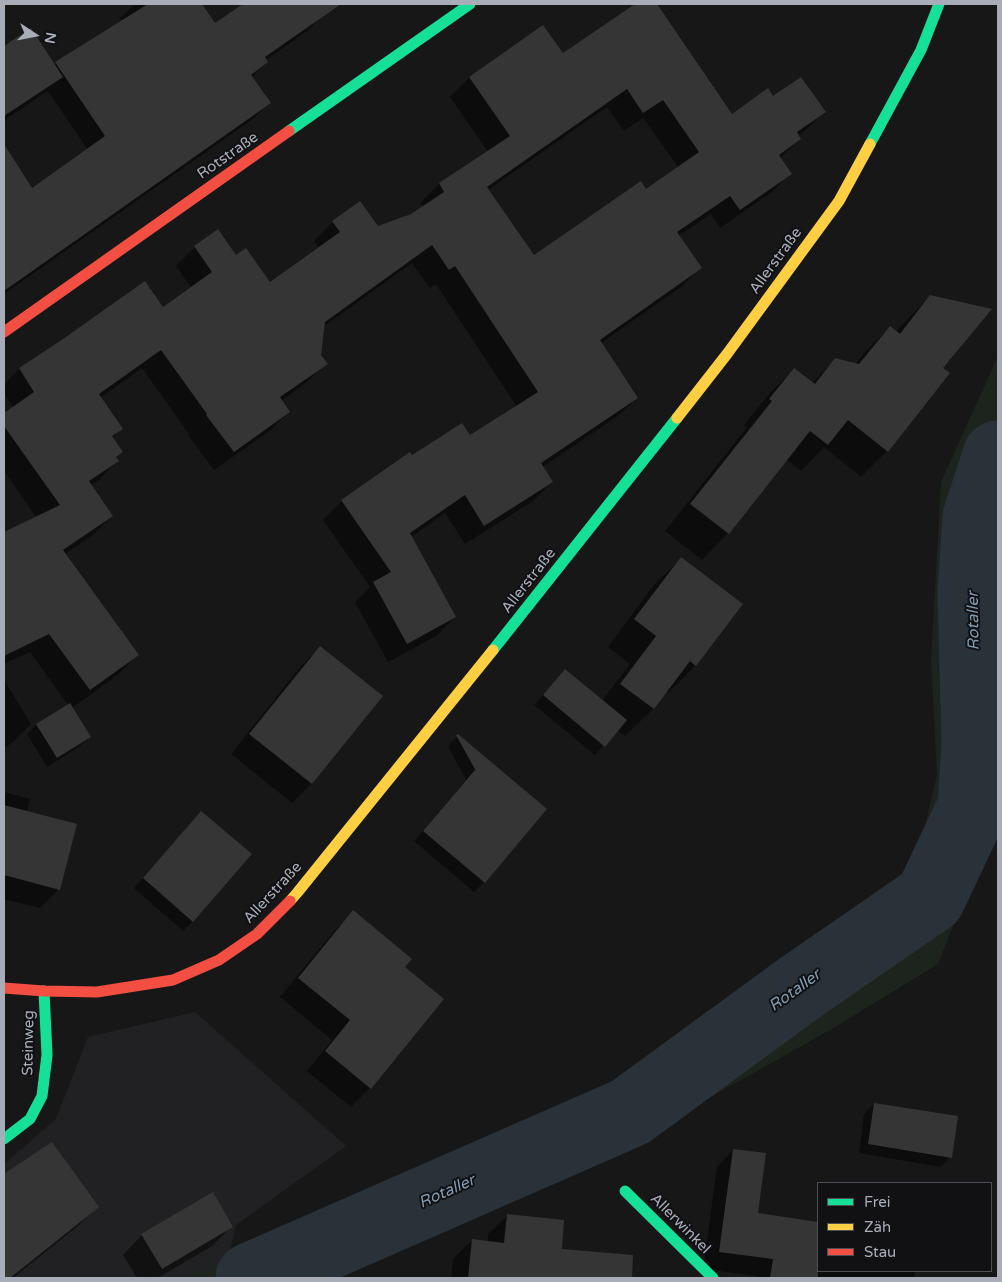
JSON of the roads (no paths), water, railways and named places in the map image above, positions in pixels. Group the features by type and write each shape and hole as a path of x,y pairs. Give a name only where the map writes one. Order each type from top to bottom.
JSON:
{"street":[{"name":"Rotstraße","path":"4,332 470,4"},
{"name":"Allerstraße","path":"4,988 97,992 173,980 219,960 249,940 296,893 462,691 727,354 838,201 910,74 939,4"},
{"name":"Steinweg","path":"4,1139 30,1119 42,1096 47,1055 44,991"},
{"name":"Allerwinkel","path":"625,1191 713,1278"}],"waterway":[{"name":"Rotaller","path":"251,1278 630,1112 801,987 930,898 973,807 977,743 973,592 978,517 998,456"}]}
